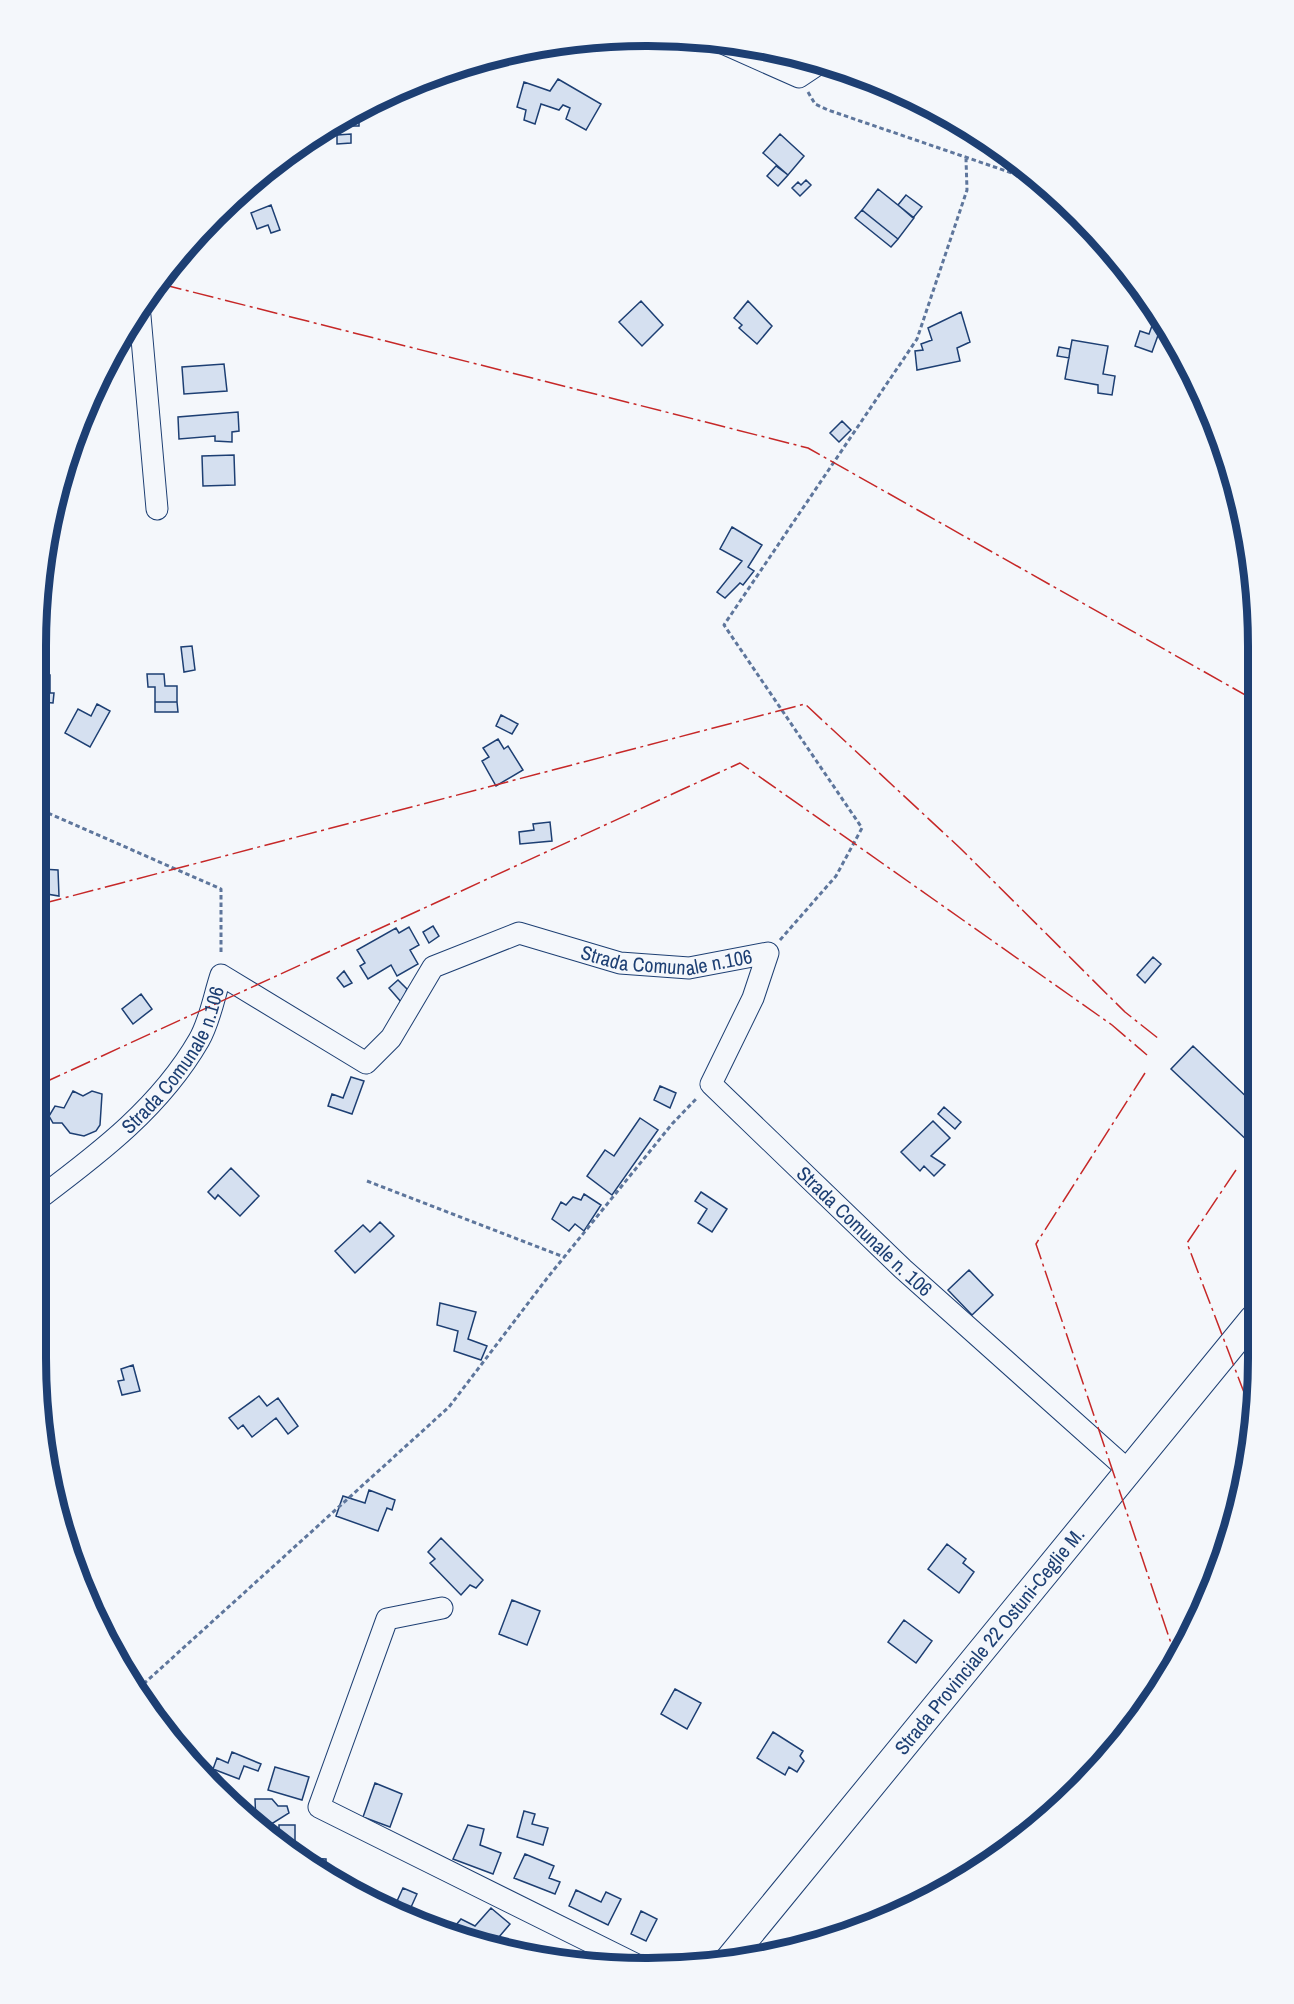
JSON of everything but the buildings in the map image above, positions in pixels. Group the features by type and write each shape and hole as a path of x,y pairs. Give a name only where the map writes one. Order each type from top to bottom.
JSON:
{"main road":[{"name":"Strada Provinciale 22 Ostuni-Ceglie M.","path":"737,1950 1248,1325"}],"street":[{"path":"752,56 799,77 810,69"},
{"path":"141,325 157,509"},
{"name":"Strada Comunale n.106","path":"46,1193 140,1117 172,1081 200,1038 221,975 366,1063 390,1038 433,967 519,933 620,963 689,968 768,953"},
{"path":"711,1084 753,998 768,953"},
{"name":"Strada Comunale n. 106","path":"711,1084 903,1269 1130,1472"},
{"path":"442,1608 387,1619 319,1807 620,1957"}],"path":[{"path":"799,77 815,104 828,110 1019,176"},
{"path":"768,953 836,876 862,828 724,625 917,339 967,190 966,159"},
{"path":"48,813 221,889 221,975"},
{"path":"144,1684 449,1407 564,1257 672,1124 711,1084"},
{"path":"367,1180 564,1257"}],"power":[{"path":"168,286 808,448 1248,696"},
{"path":"46,903 805,704 960,848 1125,1012 1159,1039"},
{"path":"46,1082 740,763 1112,1025 1147,1055"},
{"path":"1145,1073 1036,1244 1172,1647"},
{"path":"1236,1170 1187,1243 1246,1397"}]}
